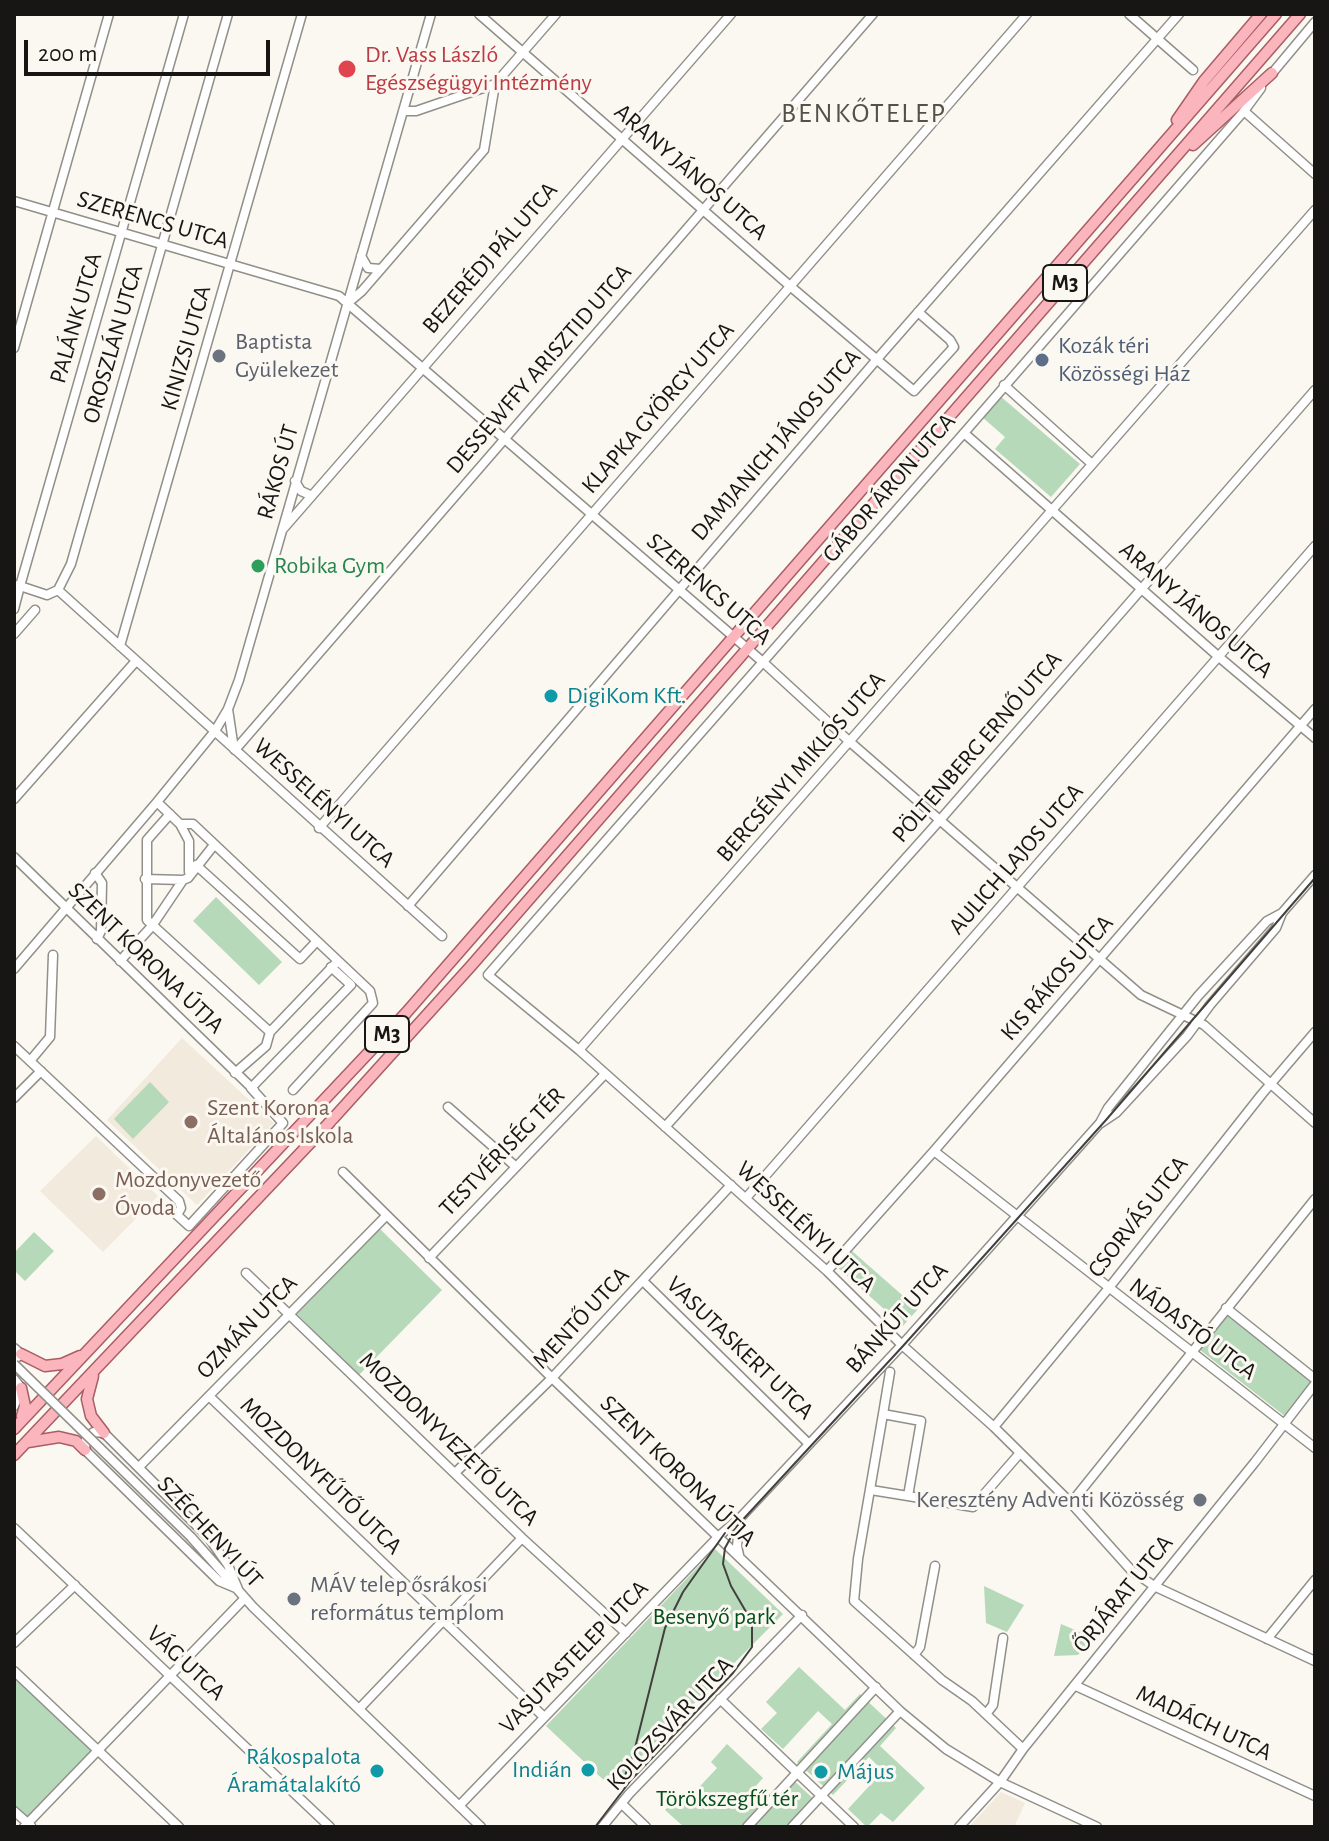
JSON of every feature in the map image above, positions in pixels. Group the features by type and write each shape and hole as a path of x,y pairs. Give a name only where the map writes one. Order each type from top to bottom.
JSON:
{"main road":[{"path":"1147,164 1204,81 1261,14"},
{"name":"M3","path":"17,1425 406,1013 1276,14"},
{"name":"M3","path":"14,1455 340,1111 471,966 1300,14"},
{"path":"1159,176 1272,73"},
{"path":"16,1356 39,1365 53,1366 85,1353"},
{"path":"95,1371 87,1399 91,1416 104,1433"},
{"path":"17,1425 25,1406 18,1383"},
{"path":"26,1443 59,1437 76,1441 85,1450"}],"street":[{"path":"14,348 109,14"},
{"name":"PALÁNK UTCA","path":"14,609 17,586 184,14"},
{"name":"OROSZLÁN UTCA","path":"58,590 71,564 228,14"},
{"name":"KINIZSI UTCA","path":"120,646 302,14"},
{"name":"RÁKOS ÚT","path":"14,969 157,802 215,731 228,709 431,14"},
{"name":"ARANY JÁNOS UTCA","path":"479,14 914,391 954,347 918,312"},
{"path":"403,111 416,111 495,84 556,14"},
{"name":"BEZERÉDJ PÁL UTCA","path":"282,531 731,14"},
{"name":"DESSEWFFY ARISZTID UTCA","path":"235,750 873,14"},
{"name":"KLAPKA GYÖRGY UTCA","path":"319,828 1027,14"},
{"path":"1129,14 1193,70"},
{"name":"DAMJANICH JÁNOS UTCA","path":"408,906 878,358 1179,14"},
{"name":"GÁBOR ÁRON UTCA","path":"488,975 1244,111 1315,22"},
{"path":"348,303 484,150 495,84"},
{"path":"1244,111 1315,174"},
{"name":"SZERENCS UTCA","path":"14,201 339,296 748,649 850,742 1141,995 1197,1022 1315,1123"},
{"path":"1004,385 1092,464 1315,210"},
{"path":"361,256 368,268 381,269"},
{"name":"PÖLTENBERG ERNŐ UTCA","path":"665,1127 940,820 1315,390"},
{"name":"ARANY JÁNOS UTCA","path":"964,433 1315,738"},
{"name":"BERCSÉNYI MIKLÓS UTCA","path":"579,1050 1092,464"},
{"path":"295,481 301,491 312,495"},
{"path":"304,506 293,504 291,499 312,495"},
{"name":"AULICH LAJOS UTCA","path":"746,1198 1315,546"},
{"path":"17,586 47,595 58,590"},
{"name":"WESSELÉNYI UTCA","path":"58,590 442,936"},
{"path":"14,634 35,610"},
{"path":"14,799 136,661"},
{"path":"228,709 235,750"},
{"name":"KIS RÁKOS UTCA","path":"827,1271 1315,709"},
{"path":"157,802 180,824 189,841 186,876"},
{"path":"152,926 147,920 147,840 170,814"},
{"path":"180,824 193,824 317,941 351,985 251,1088"},
{"path":"120,961 152,926 186,876 214,845"},
{"name":"SZENT KORONA ÚTJA","path":"14,857 261,1097 283,1123 189,1226 177,1215 181,1208 179,1201 41,1071"},
{"path":"196,865 300,959 317,941"},
{"path":"95,873 102,883 101,931 97,939"},
{"name":"BÁNKÚT UTCA","path":"1100,1123 1116,1113 1197,1022 1276,928 1282,913 1315,875"},
{"path":"145,879 186,876"},
{"name":"BÁNKÚT UTCA","path":"719,1536 740,1518 902,1345 1100,1123 1108,1108 1183,1016 1267,921 1282,913"},
{"name":"SZENT KORONA ÚTJA","path":"152,926 270,1032"},
{"path":"30,1061 50,1037 53,955"},
{"path":"235,1073 266,1046 270,1032 334,964"},
{"path":"293,1090 373,1003 370,991 334,964"},
{"name":"WESSELÉNYI UTCA","path":"488,975 579,1050 827,1271 902,1345 994,1427 1071,1503 1131,1570 1154,1586 1315,1661"},
{"name":"CSORVÁS UTCA","path":"994,1427 1315,1032"},
{"path":"14,1046 41,1071 14,1098"},
{"path":"266,1046 276,1064"},
{"name":"TESTVÉRISÉG TÉR","path":"429,1258 605,1074"},
{"path":"448,1107 515,1166"},
{"name":"NÁDASTÓ UTCA","path":"934,1151 1315,1448"},
{"name":"SZENT KORONA ÚTJA","path":"343,1172 385,1217 900,1711 946,1749 1000,1782 1097,1827"},
{"name":"MENTŐ UTCA","path":"455,1473 552,1378 731,1185"},
{"path":"1071,1503 1315,1199"},
{"name":"OZMÁN UTCA","path":"139,1467 385,1217"},
{"name":"MOZDONYVEZETŐ UTCA","path":"246,1273 522,1538 626,1633"},
{"name":"VASUTASKERT UTCA","path":"643,1281 809,1444"},
{"path":"1226,1308 1315,1381"},
{"name":"SZÉCHENYI ÚT","path":"16,1356 191,1537 245,1598 481,1827"},
{"path":"890,1372 858,1559 854,1601 1023,1749"},
{"name":"ŐRJÁRAT UTCA","path":"959,1827 1000,1782 1108,1642 1285,1424 1315,1381"},
{"path":"14,1406 18,1383"},
{"name":"MOZDONYFŰTŐ UTCA","path":"209,1396 544,1717"},
{"path":"883,1414 921,1421 908,1496"},
{"path":"104,1433 209,1538 228,1565 238,1589 219,1581 85,1450 88,1434 104,1433"},
{"path":"871,1490 973,1507 1020,1453"},
{"path":"740,1518 737,1546 740,1556"},
{"name":"VÁG UTCA","path":"14,1528 330,1827"},
{"name":"VASUTASTELEP UTCA","path":"459,1806 719,1536"},
{"path":"359,1709 522,1538"},
{"path":"914,1655 920,1647 935,1566"},
{"path":"1267,1639 1315,1580"},
{"path":"14,1643 75,1585"},
{"path":"14,1811 28,1826 245,1598"},
{"name":"KOLOZSVÁR UTCA","path":"602,1827 802,1615"},
{"path":"986,1714 993,1705 1003,1638"},
{"path":"14,1671 179,1827"},
{"name":"MADÁCH UTCA","path":"1076,1686 1315,1796"},
{"path":"747,1827 876,1687"},
{"path":"720,1699 854,1827"},
{"path":"792,1827 900,1711"},
{"path":"622,1804 646,1827"}],"shaded area":[{"name":"Szent Korona Általános Iskola","path":"182,1038 274,1123 197,1205 107,1120"},
{"name":"Mozdonyvezető Óvoda","path":"96,1136 158,1196 103,1252 40,1191"},
{"path":"1001,1792 1025,1803 1014,1827 969,1827"}],"green space":[{"path":"1000,396 1080,464 1051,497 995,449 1005,437 982,417"},
{"path":"216,897 282,962 259,985 193,921"},
{"path":"150,1082 169,1102 133,1139 114,1119"},
{"path":"380,1229 442,1290 359,1375 297,1314"},
{"path":"34,1232 54,1251 25,1281 14,1270 14,1253"},
{"path":"852,1251 918,1309 903,1326 837,1267"},
{"path":"1229,1314 1314,1381 1286,1417 1200,1350"},
{"name":"Besenyő park","path":"715,1549 783,1614 611,1787 546,1726"},
{"path":"984,1586 1024,1605 1007,1632 986,1623"},
{"path":"1061,1624 1094,1638 1078,1655 1054,1656"},
{"path":"799,1667 845,1710 860,1694 896,1728 880,1746 925,1788 893,1822 881,1813 867,1827 848,1809 883,1771 869,1757 833,1795 797,1762 832,1724 818,1711 783,1749 761,1729 777,1713 766,1702"},
{"path":"14,1675 94,1750 28,1819 14,1806"},
{"name":"Törökszegfű tér","path":"727,1744 763,1778 754,1788 766,1799 789,1776 819,1804 797,1827 684,1827 665,1810 682,1792 689,1798 717,1768 711,1762"}],"tram line":[{"path":"595,1827 631,1780 733,1673 752,1647 752,1622 731,1586 723,1564 725,1548 737,1526 1106,1120 1315,878"},
{"path":"621,1785 633,1756 665,1628 683,1592 725,1533"}],"place":[{"name":"Dr. Vass László Egészségügyi Intézmény","path":"347,69"},
{"name":"Baptista Gyülekezet","path":"219,356"},
{"name":"Kozák téri Közösségi Ház","path":"1042,360"},
{"name":"Robika Gym","path":"258,566"},
{"name":"DigiKom Kft.","path":"551,696"},
{"name":"Szent Korona Általános Iskola","path":"191,1122"},
{"name":"Mozdonyvezető Óvoda","path":"99,1194"},
{"name":"Keresztény Adventi Közösség","path":"1200,1500"},
{"name":"MÁV telep ősrákosi református templom","path":"294,1599"},
{"name":"Indián","path":"588,1770"},
{"name":"Rákospalota Áramátalakító","path":"377,1771"},
{"name":"Május","path":"821,1772"}],"district":[{"name":"BENKŐTELEP","path":"864,114"}]}
